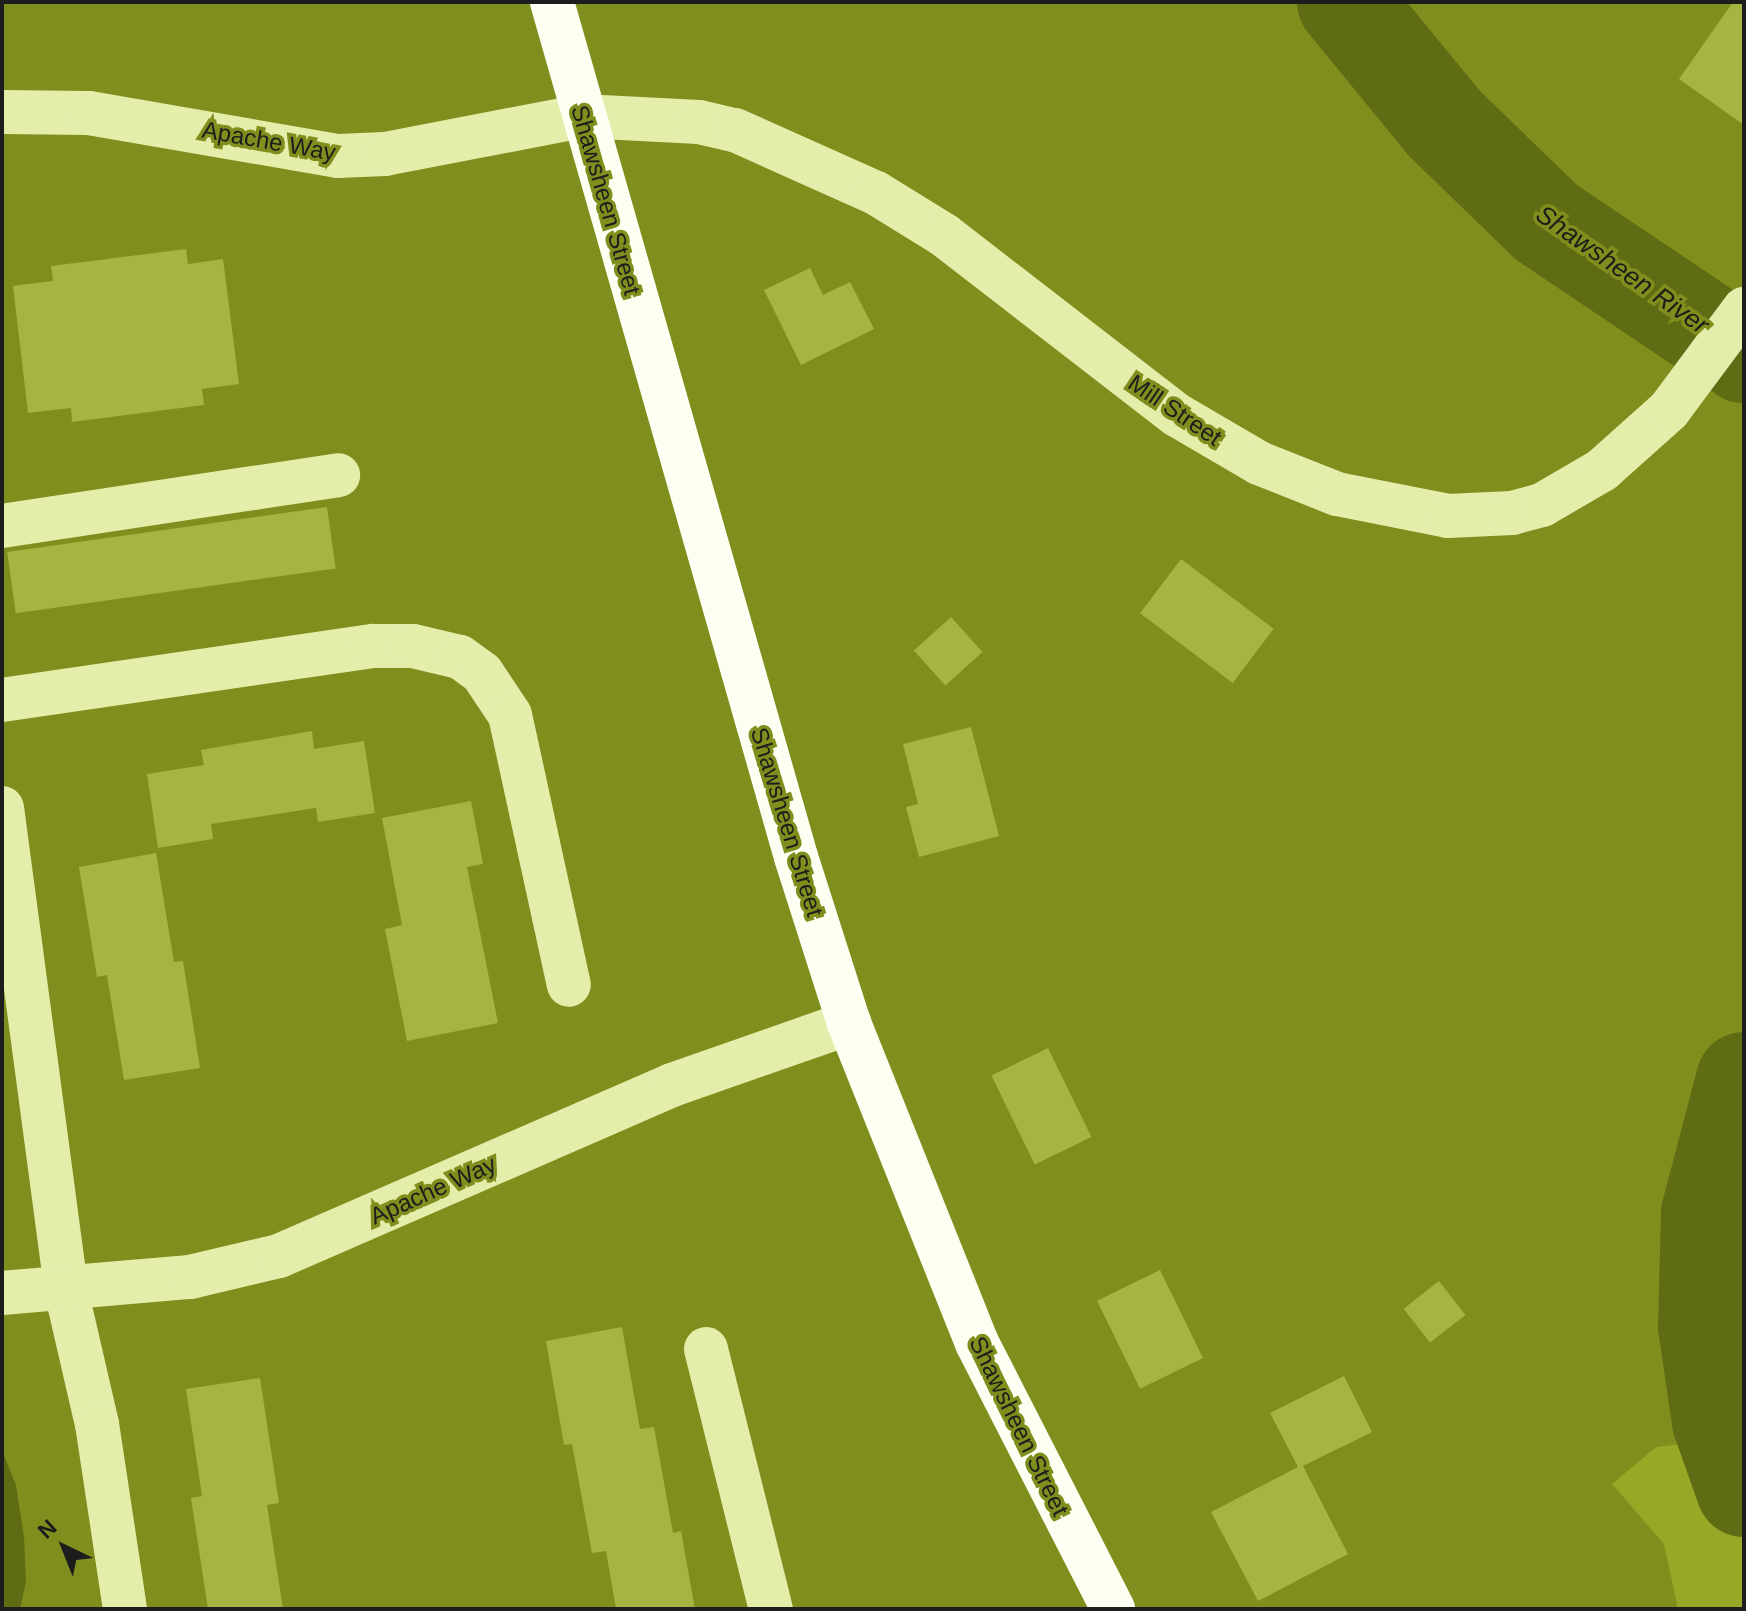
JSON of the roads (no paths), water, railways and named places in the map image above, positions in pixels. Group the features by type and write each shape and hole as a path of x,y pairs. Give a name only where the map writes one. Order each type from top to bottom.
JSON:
{"main road":[{"name":"Shawsheen Street","path":"552,2 582,116 796,857 849,1023 977,1343 1028,1453 1113,1609"}],"street":[{"name":"Apache Way","path":"2,112 89,113 338,156 385,154 582,116"},
{"name":"Mill Street","path":"582,116 699,122 735,130 876,193 944,235 1177,415 1297,481 1382,505 1476,517 1542,505 1602,470 1693,382 1744,309"},
{"path":"2,526 338,475"},
{"path":"2,700 373,646 413,646 460,657 482,673 510,715 569,985"},
{"path":"2,808 66,1290 97,1424 125,1609"},
{"name":"Apache Way","path":"2,1293 66,1290 190,1277 279,1256 672,1085 849,1023"},
{"path":"706,1349 771,1609"}],"waterway":[{"name":"Shawsheen River","path":"1345,2 1444,123 1546,222 1744,355"},
{"name":"Shawsheen River","path":"1744,1080 1709,1213 1706,1326 1720,1421 1744,1489"}]}
